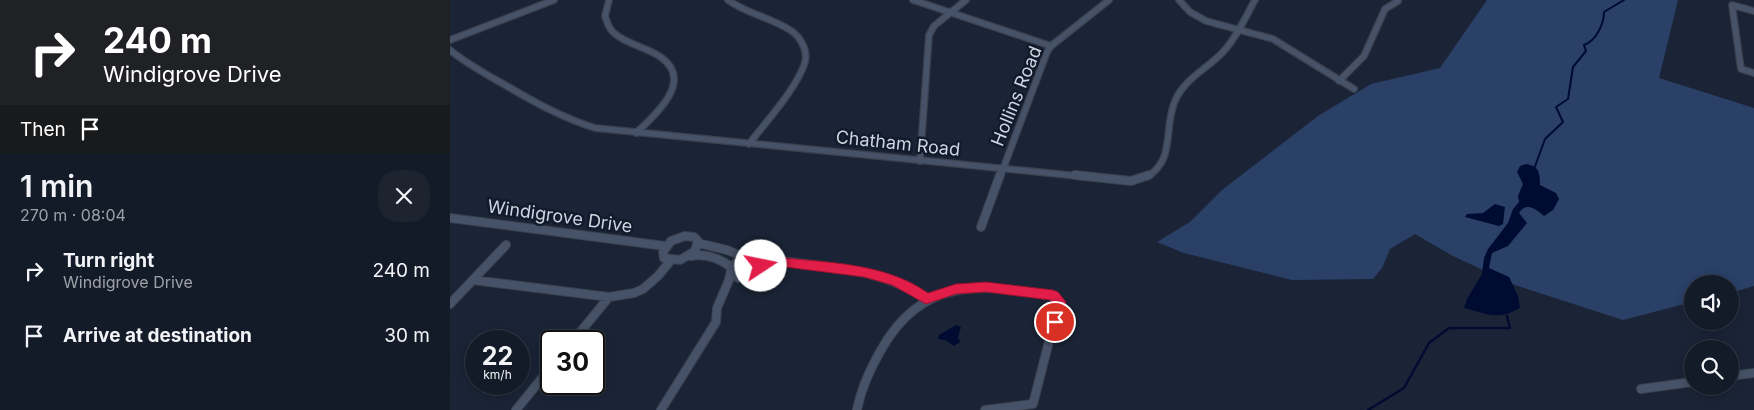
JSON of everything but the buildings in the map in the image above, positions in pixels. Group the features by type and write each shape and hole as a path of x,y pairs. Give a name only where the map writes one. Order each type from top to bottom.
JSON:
{"street":[{"path":"450,40 554,0"},
{"path":"609,0 605,16 612,31 662,58 674,73 675,85 669,97 636,133"},
{"path":"728,0 750,14 786,27 800,39 805,52 805,63 798,77 749,144"},
{"path":"913,0 1052,46"},
{"path":"920,161 930,36 934,26 966,0"},
{"name":"Hollins Road","path":"981,227 1047,52 1109,0"},
{"path":"1179,0 1190,12 1206,21 1273,39 1354,89"},
{"name":"Chatham Road","path":"450,50 467,63 575,122 595,128 1122,181 1138,180 1153,174 1163,164 1174,100 1192,77 1225,51 1239,30 1254,0"},
{"path":"1340,81 1364,56 1385,9 1398,1"},
{"path":"1754,11 1732,5 1741,69 1754,73"},
{"name":"Windigrove Drive","path":"450,218 665,246"},
{"path":"670,260 663,255 665,246 674,239 685,236 694,237 698,243 727,250 744,257 864,272 896,281 911,288 926,299"},
{"path":"688,257 696,250 698,243"},
{"path":"450,304 506,245"},
{"path":"473,280 609,297 643,289 658,276 670,260 708,255 721,260 731,270 734,277 741,278"},
{"path":"661,410 716,322 718,308 734,263 744,257"},
{"path":"758,258 761,266 759,269"},
{"path":"727,287 741,278 754,274 759,269 776,262"},
{"path":"857,410 859,398 882,346 900,320 926,299 956,289 986,287 1053,296 1059,302 1033,404 1015,404 1007,408 985,410"},
{"path":"582,330 609,297"},
{"path":"1739,375 1754,373"},
{"path":"516,410 540,381"},
{"path":"1641,389 1684,383"}],"shaded area":[{"path":"1487,0 1678,0 1659,78 1754,108 1754,286 1739,290 1739,275 1684,275 1684,304 1623,320 1515,285 1451,255 1415,234 1390,249 1382,268 1373,279 1292,280 1184,253 1157,242 1190,222 1222,190 1318,116 1371,84 1440,68"},
{"path":"1526,164 1536,168 1539,174 1540,185 1556,193 1559,199 1553,210 1544,216 1532,208 1522,209 1519,213 1527,223 1508,246 1492,253 1489,268 1509,277 1518,296 1520,308 1505,314 1492,315 1464,308 1467,299 1482,274 1484,258 1488,249 1508,223 1513,209 1519,202 1518,196 1523,184 1517,172 1520,166"},
{"path":"1495,204 1505,207 1503,224 1499,226 1465,217 1467,214 1483,213"},
{"path":"956,325 961,327 958,337 960,342 954,346 945,340 938,339 939,335"}],"waterway":[{"path":"1534,169 1545,139 1563,122 1556,107 1568,99 1573,67 1586,51 1584,45 1596,36 1603,22 1604,12 1624,0"},
{"path":"1368,410 1404,388 1429,343 1449,328 1510,328 1507,316"}],"route":[{"path":"761,266 759,269 776,262 864,272 896,281 911,288 926,299 956,289 986,287 1038,293 1053,296 1059,302 1055,322"}]}
